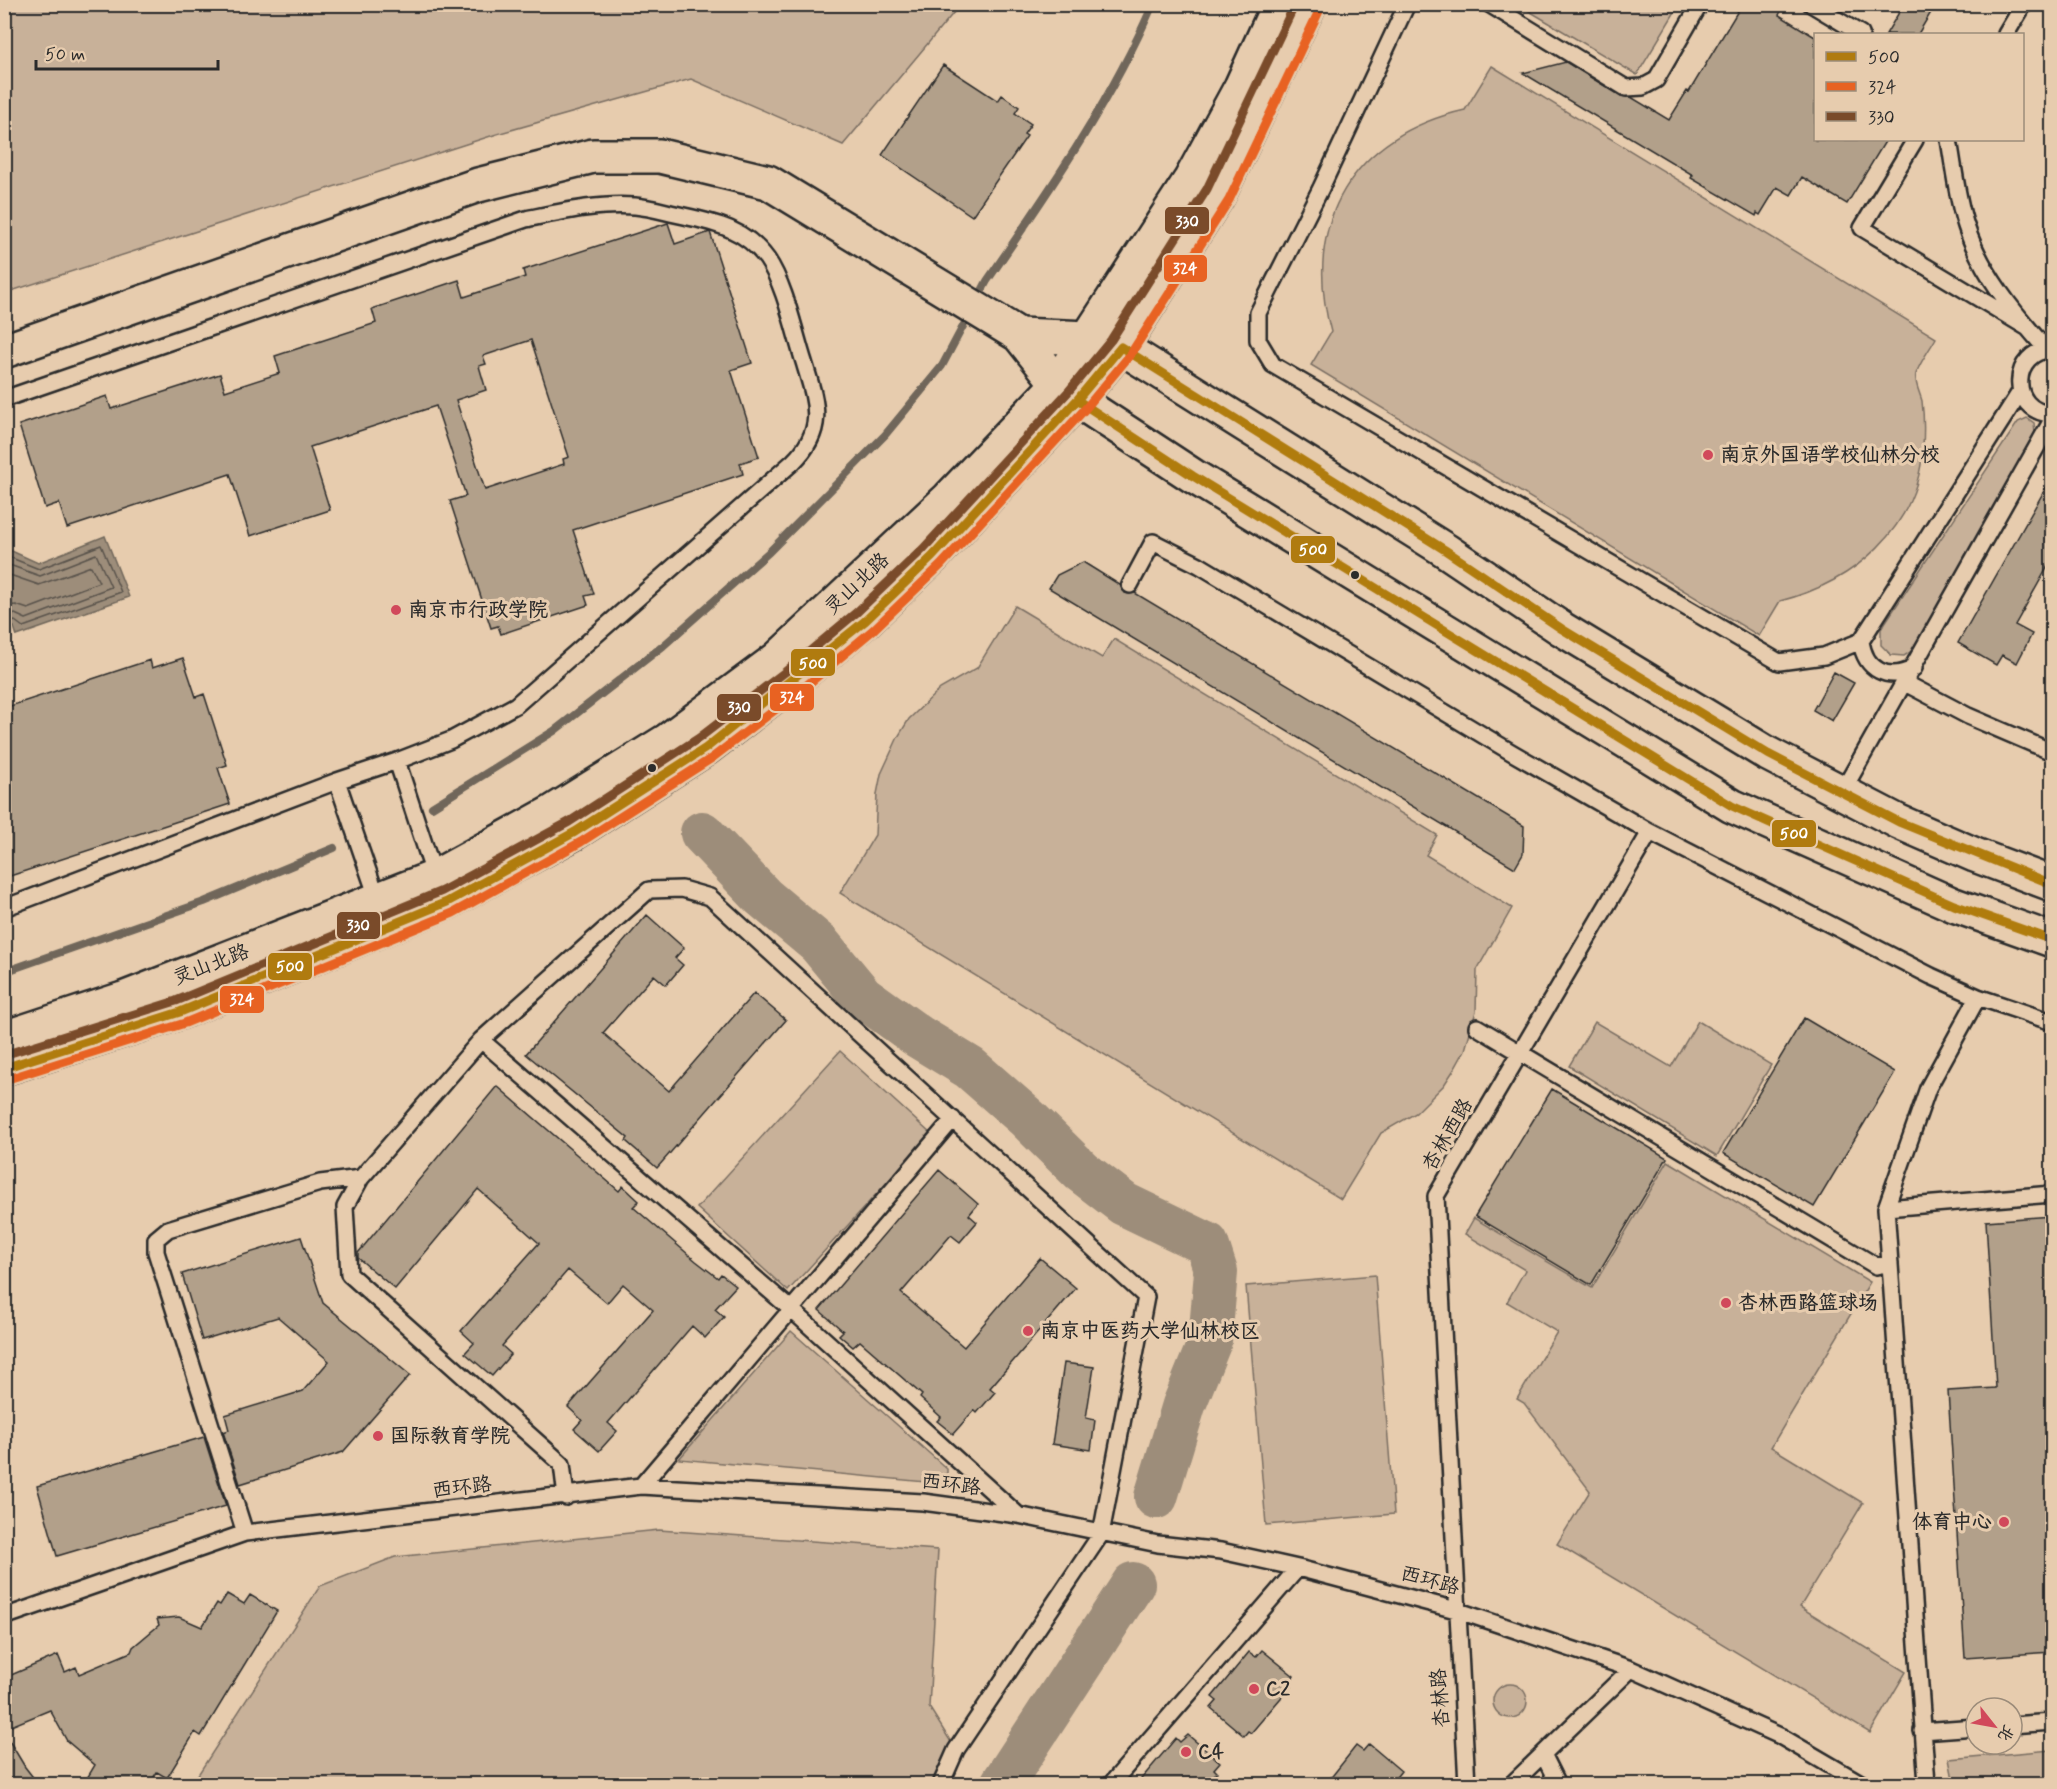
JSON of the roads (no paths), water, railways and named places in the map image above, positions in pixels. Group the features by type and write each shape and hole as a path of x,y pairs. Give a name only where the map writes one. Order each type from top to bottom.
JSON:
{"street":[{"name":"灵山北路","path":"4,1068 180,1012 447,903 575,832 706,748 794,681 865,621 932,557 1068,392 1088,338 1191,179 1241,87 1279,4"},
{"name":"灵山北路","path":"4,1038 123,999 435,877 551,813 668,740 777,659 949,498 1121,346 1218,195 1309,4"},
{"path":"4,351 478,185 593,156 660,156 768,182 1019,335 1068,392 1193,476 1732,806 1944,901 2052,940"},
{"path":"1019,335 1088,338 1121,346 1445,549 1562,629 1768,754 1841,794 1975,855 2052,884"}],"lane":[{"path":"1407,4 1258,313 1258,340 1266,358 1273,365 1779,662 1824,656 1861,641 2020,392"},
{"path":"1489,4 1626,88 1643,87 1656,80 1700,4"},
{"path":"1811,4 1859,33"},
{"path":"2007,33 2024,4"},
{"path":"1914,141 1862,228 2028,328"},
{"path":"1949,141 1966,226 1982,263 2028,328 2050,350 2027,361 2019,381 2020,392 2034,410 2052,414"},
{"path":"4,399 526,219 583,209 635,206 719,224 741,234 759,249 776,274 816,401 815,425 807,446 793,462 516,705 451,740 4,908"},
{"path":"1841,794 2052,420"},
{"path":"1130,585 1153,542 1200,565 1650,832 1931,976 1978,997 2052,1022"},
{"path":"1861,641 1868,662 1876,670 1893,675 1914,668"},
{"path":"1905,683 1968,716 2052,752"},
{"path":"397,761 435,877"},
{"path":"337,781 378,900"},
{"name":"杏林西路","path":"1456,1610 1436,1196 1650,832"},
{"path":"566,1497 562,1464 349,1274 345,1208 361,1178 481,1040 649,890 682,889 710,897 1146,1297 1101,1534 956,1750 940,1785"},
{"path":"1928,1785 1922,1731 1886,1208 1928,1088 1978,997"},
{"path":"1477,1027 1876,1266 1890,1263"},
{"path":"481,1040 792,1310 1018,1515"},
{"path":"641,1486 953,1119"},
{"path":"245,1533 156,1252 156,1239 168,1229 298,1189 320,1183 361,1178"},
{"path":"1886,1208 2052,1194"},
{"name":"西环路","path":"4,1617 245,1533 566,1497 641,1486 923,1502 1018,1515 1101,1534 1221,1551 1298,1568 1456,1610 1631,1669 1780,1736 1862,1785"},
{"path":"1111,1785 1298,1568"},
{"name":"杏林路","path":"1456,1610 1467,1785"},
{"path":"1512,1785 1631,1669"},
{"path":"2024,1724 2052,1722"},
{"path":"1922,1731 1964,1728"},
{"path":"1543,1754 1558,1785"}],"water":[{"path":"105,536 129,597 17,636 14,627 5,630 5,548 38,563"}],"waterway":[{"path":"976,302 987,281 1055,181 1098,112 1118,77 1153,4"},
{"path":"432,807 554,731 663,646 769,552 885,435 942,366 969,315"},
{"path":"702,833 763,897 819,944 862,996 919,1037 970,1068 1027,1118 1081,1171 1124,1204 1207,1244 1216,1272 1210,1341 1184,1405 1156,1497"},
{"path":"4,972 204,902 334,848"},
{"path":"1002,1784 1133,1584"}],"place":[{"name":"南京外国语学校仙林分校","path":"1708,455"},
{"name":"南京市行政学院","path":"396,610"},
{"name":"杏林西路篮球场","path":"1726,1303"},
{"name":"南京中医药大学仙林校区","path":"1028,1331"},
{"name":"国际教育学院","path":"378,1436"},
{"name":"体育中心","path":"2004,1522"},
{"name":"C2","path":"1254,1689"},
{"name":"C4","path":"1186,1752"}]}
